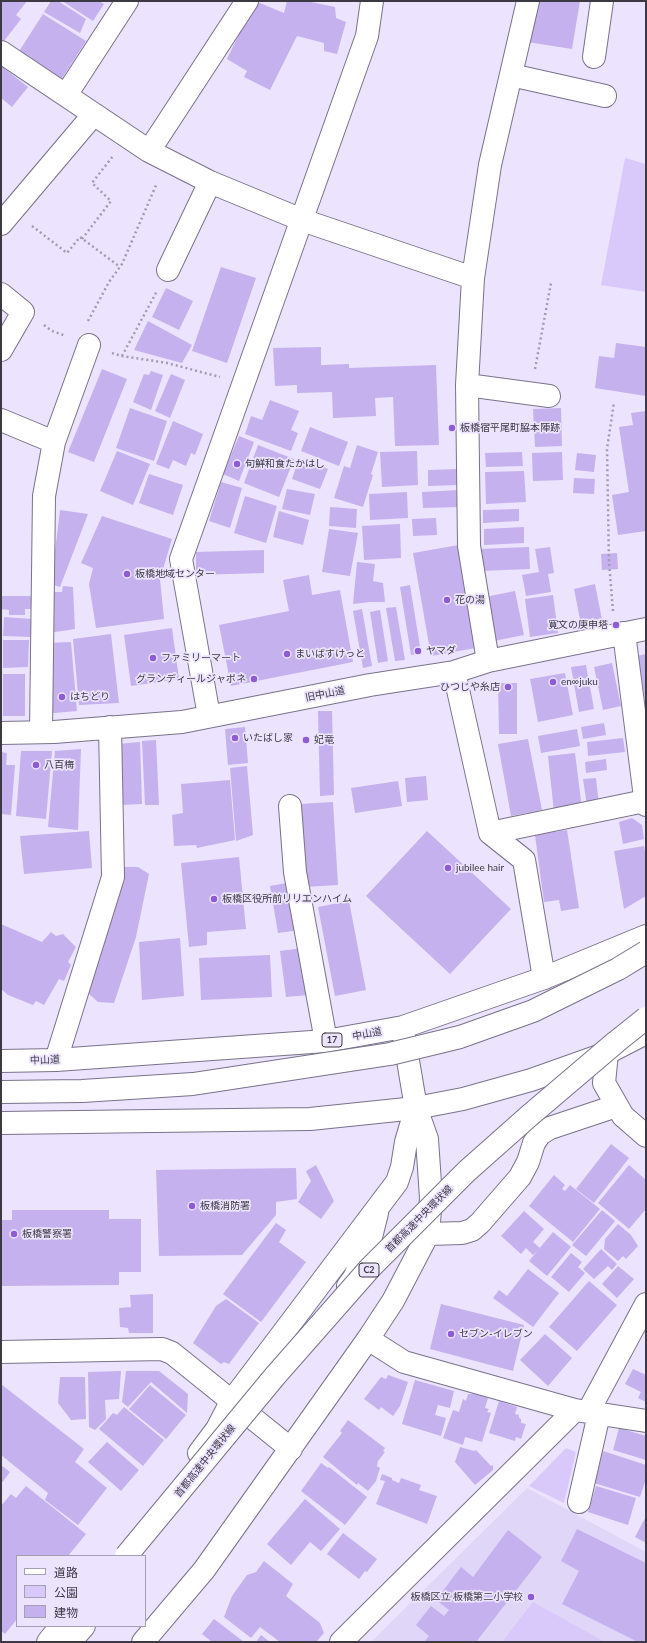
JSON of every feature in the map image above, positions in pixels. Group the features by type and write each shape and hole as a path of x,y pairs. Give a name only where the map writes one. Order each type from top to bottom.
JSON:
{"main road":[{"path":"66,95 127,1"},
{"path":"158,155 247,1"},
{"path":"209,716 181,559 367,36 372,1"},
{"path":"488,661 469,546 467,385 473,278 490,165 528,1"},
{"path":"594,57 602,1"},
{"path":"2,56 66,95 128,137 158,155 210,182 302,220 473,278"},
{"path":"511,75 605,96"},
{"path":"7,217 94,114"},
{"path":"168,270 210,182"},
{"path":"1,294 23,312 1,350"},
{"path":"41,732 44,496 54,442 83,343"},
{"path":"467,385 540,394"},
{"path":"1,420 54,442"},
{"name":"旧中山道","path":"1,733 41,732 182,722 370,685 454,672 488,661 646,629"},
{"path":"490,833 646,803 620,634"},
{"path":"454,672 490,833 524,860 544,978"},
{"path":"56,1060 113,877 110,727"},
{"path":"290,806 295,872 326,1042"},
{"name":"中山道","path":"1,1061 56,1060 326,1042 403,1027 544,978 646,936"},
{"path":"1,1077 88,1077 181,1072 314,1056 384,1046 443,1035 522,1009 620,964 646,949"},
{"path":"1,1092 82,1091 193,1084 390,1054 460,1037 533,1010 618,969 646,952"},
{"name":"首都高速中央環状線","path":"127,1555 275,1376 370,1268 467,1172 535,1111 646,1018"},
{"path":"144,1642 204,1570 291,1449 393,1301 428,1234 431,1198 427,1139 416,1108 403,1027"},
{"path":"1,1123 310,1119 416,1108 463,1099 531,1080 606,1053 646,1032"},
{"name":"首都高速中央環状線","path":"143,1555 286,1383 376,1280 475,1180 537,1123 646,1032"},
{"path":"606,1053 604,1083 623,1116 646,1136"},
{"path":"428,1234 462,1233 472,1230 520,1177 528,1162 534,1143 540,1134 550,1128 616,1106"},
{"path":"120,1555 217,1429 231,1402 397,1182 402,1167 406,1142 416,1108"},
{"path":"274,1390 354,1278 369,1245 380,1205"},
{"path":"341,1642 587,1412 646,1304"},
{"path":"368,1338 404,1362 587,1412 646,1421"},
{"path":"1,1352 162,1349 172,1353 291,1449"},
{"path":"579,1502 587,1412"},
{"path":"48,1642 60,1627"},
{"path":"54,1642 67,1627"},
{"path":"70,1642 83,1627"}],"path":[{"path":"82,239 110,201 92,182 128,137"},
{"path":"83,343 109,282 120,267 158,155"},
{"path":"7,217 67,253 80,237 120,267"},
{"path":"122,356 168,270"},
{"path":"540,394 551,283"},
{"path":"23,312 52,331 122,356 166,363 244,383"},
{"path":"614,402 607,449 609,562 620,634"}],"shaded area":[{"name":"板橋区立 板橋第二小学校","path":"527,1488 646,1552 646,1642 371,1642"}],"green space":[{"path":"625,158 646,164 646,292 601,285"},
{"path":"566,1448 576,1452 564,1503 529,1486"},
{"path":"533,1602 605,1642 502,1642"}],"building":[{"path":"1,1 27,1 16,15 21,19 1,45"},
{"path":"51,1 58,1 86,19 80,33 44,12"},
{"path":"62,1 99,1 104,4 93,21"},
{"path":"255,1 284,13 287,1 306,1 335,7 336,18 346,22 337,54 324,51 324,43 297,36 270,90 244,77 247,71 227,59"},
{"path":"534,1 580,1 572,49 527,42"},
{"path":"43,14 86,41 59,83 16,56"},
{"path":"1,66 28,87 12,107 1,98"},
{"path":"221,267 256,278 227,363 192,351"},
{"path":"166,288 193,301 179,330 152,317"},
{"path":"148,321 192,345 182,363 134,350"},
{"path":"616,343 646,347 646,396 595,388 599,356 614,358"},
{"path":"321,347 321,365 349,364 349,368 436,365 439,445 395,446 393,397 375,398 376,416 333,418 332,392 297,393 297,385 275,386 273,348"},
{"path":"102,369 127,379 94,462 68,452"},
{"path":"151,371 163,375 151,410 133,402 144,374 149,375"},
{"path":"171,374 185,380 170,418 155,411"},
{"path":"270,400 299,411 291,430 298,433 291,451 245,434 251,416 262,420"},
{"path":"130,408 167,421 154,461 116,448"},
{"path":"561,408 562,446 535,447 533,409"},
{"path":"646,411 646,531 618,535 612,495 629,492 619,427 633,425 631,413"},
{"path":"173,421 203,434 195,455 191,453 186,466 173,460 169,469 156,464"},
{"path":"310,427 348,442 339,466 301,451"},
{"path":"239,436 254,442 239,481 223,474"},
{"path":"258,445 294,459 279,497 244,483"},
{"path":"357,445 378,452 371,474 373,475 363,507 334,498 344,466 350,468"},
{"path":"117,451 150,464 133,505 100,491"},
{"path":"417,451 418,485 382,487 380,452"},
{"path":"522,452 523,466 486,467 485,453"},
{"path":"562,452 563,480 533,481 532,453"},
{"path":"577,453 596,455 594,472 575,470"},
{"path":"299,458 328,469 320,489 292,479"},
{"path":"458,469 458,485 428,486 428,470"},
{"path":"524,471 526,502 486,504 485,472"},
{"path":"149,474 183,485 173,515 139,503"},
{"path":"574,478 595,479 594,494 573,493"},
{"path":"221,482 242,488 230,528 209,521"},
{"path":"287,489 315,494 310,515 282,509"},
{"path":"459,490 460,507 423,508 422,492"},
{"path":"407,492 408,518 370,520 369,494"},
{"path":"245,496 277,506 266,543 234,533"},
{"path":"330,507 357,509 356,528 329,526"},
{"path":"519,509 519,521 483,523 483,510"},
{"path":"60,510 88,514 60,587 51,584"},
{"path":"279,511 309,520 303,545 273,537"},
{"name":"板橋地域センター","path":"102,516 172,539 160,579 164,619 96,628 89,584 93,568 81,563"},
{"path":"436,518 437,535 413,536 412,519"},
{"path":"400,524 401,558 364,560 362,526"},
{"path":"524,527 524,543 484,545 484,529"},
{"path":"329,529 358,533 350,576 322,572"},
{"name":"花の湯","path":"464,544 481,647 431,656 413,553"},
{"path":"529,547 530,569 480,571 479,549"},
{"path":"550,547 554,573 548,574 551,592 526,596 522,575 539,572 535,549"},
{"path":"264,550 264,573 196,575 196,552"},
{"path":"617,553 618,569 602,570 601,554"},
{"path":"357,562 375,564 373,581 383,583 385,602 353,604"},
{"path":"309,575 312,595 340,590 353,662 231,686 219,625 289,611 283,580"},
{"path":"595,584 603,625 582,629 574,589"},
{"path":"410,585 421,653 411,655 400,587"},
{"path":"63,586 73,587 75,629 49,633 52,592 62,592"},
{"path":"515,591 524,635 494,641 485,597"},
{"path":"553,595 558,633 530,637 525,599"},
{"path":"1,596 33,596 33,609 25,609 25,615 9,615 9,610 1,609"},
{"path":"396,607 405,660 395,661 386,608"},
{"path":"362,609 372,666 363,668 353,611"},
{"path":"380,610 388,661 378,663 370,612"},
{"path":"4,617 32,619 31,637 3,636"},
{"path":"172,628 179,679 131,686 124,635"},
{"path":"111,634 119,703 79,705 73,639"},
{"path":"3,640 29,640 28,667 3,668"},
{"path":"71,642 77,711 44,714 47,643"},
{"path":"646,654 646,699 645,699 637,656"},
{"path":"612,663 621,706 603,710 594,667"},
{"path":"586,665 594,709 579,712 571,667"},
{"path":"565,673 573,715 538,722 530,679"},
{"path":"3,674 25,674 25,716 3,716"},
{"path":"498,683 517,683 517,734 499,734"},
{"path":"318,711 332,711 334,795 320,796"},
{"path":"604,723 606,735 583,739 581,727"},
{"path":"245,727 248,763 228,765 225,729"},
{"path":"577,729 580,746 541,753 538,736"},
{"path":"623,738 625,752 588,756 587,742"},
{"path":"528,739 542,810 511,816 498,744"},
{"path":"156,740 159,805 145,805 142,741"},
{"path":"140,742 142,804 121,805 118,744"},
{"path":"81,749 78,830 48,827 55,751"},
{"path":"21,751 52,751 46,819 16,816"},
{"path":"1,752 7,753 6,765 15,765 11,815 1,814"},
{"path":"575,753 582,809 554,812 548,756"},
{"path":"606,759 607,770 586,773 585,762"},
{"path":"247,766 253,835 236,841 230,768"},
{"path":"426,776 428,800 407,802 405,778"},
{"path":"596,778 599,805 587,806 583,779"},
{"path":"230,780 235,840 197,848 196,845 174,846 172,815 183,813 181,784"},
{"path":"398,781 402,806 355,813 351,788"},
{"path":"333,802 338,885 305,887 300,804"},
{"path":"632,818 642,825 644,839 623,844 619,822"},
{"path":"567,830 579,908 561,911 559,900 544,902 535,835"},
{"path":"89,831 92,868 24,874 20,836"},
{"path":"427,831 511,909 450,974 366,896"},
{"path":"644,846 646,857 646,896 624,909 614,851"},
{"name":"板橋区役所前リリエンハイム","path":"239,857 246,929 207,932 207,945 189,947 181,863"},
{"path":"121,867 138,867 149,874 136,937 114,1003 98,1002 87,992"},
{"path":"292,882 300,930 278,933 270,886"},
{"path":"349,901 366,990 335,996 318,907"},
{"path":"1,924 42,942 51,932 56,936 63,934 76,947 68,962 71,965 64,981 59,979 44,1005 36,1001 33,1005 8,995 1,989"},
{"path":"180,938 184,996 142,1000 139,942"},
{"path":"303,948 309,995 286,997 280,951"},
{"path":"270,955 272,997 201,1000 199,958"},
{"path":"611,1144 629,1158 594,1203 576,1189"},
{"path":"316,1165 334,1201 321,1219 298,1202 311,1181 306,1171"},
{"path":"629,1165 646,1180 646,1209 629,1229 598,1203"},
{"path":"296,1168 297,1199 276,1202 276,1215 242,1255 159,1256 156,1170"},
{"path":"554,1175 565,1185 562,1189 565,1191 570,1185 600,1209 573,1242 529,1206"},
{"path":"12,1210 109,1210 109,1219 141,1219 141,1272 119,1272 119,1285 1,1286 1,1220 12,1220"},
{"path":"602,1210 615,1221 586,1256 572,1245"},
{"path":"524,1211 544,1229 533,1242 540,1248 533,1255 526,1248 521,1254 501,1236"},
{"path":"276,1223 286,1230 279,1242 306,1262 261,1322 223,1294"},
{"path":"618,1224 631,1235 638,1246 626,1259 623,1256 618,1261 604,1249 605,1239"},
{"path":"553,1232 571,1247 547,1276 529,1261"},
{"path":"601,1249 617,1264 612,1270 608,1266 594,1279 583,1269"},
{"path":"571,1253 582,1262 578,1267 585,1273 569,1292 551,1277"},
{"path":"618,1266 634,1279 617,1298 602,1284"},
{"path":"528,1269 559,1293 533,1327 493,1298 499,1290 507,1296"},
{"path":"589,1281 617,1305 577,1351 549,1327"},
{"path":"153,1294 153,1333 129,1333 128,1328 120,1327 119,1308 131,1307 130,1295"},
{"path":"226,1299 259,1323 229,1364 224,1362 221,1364 193,1343 216,1306"},
{"path":"441,1304 524,1325 513,1371 430,1349"},
{"path":"545,1334 572,1358 548,1386 520,1360"},
{"path":"633,1369 646,1375 646,1402 638,1398 641,1392 625,1384"},
{"path":"121,1371 119,1399 105,1400 106,1419 95,1430 89,1427 88,1372"},
{"path":"126,1371 159,1371 188,1394 187,1413 151,1382 128,1407 122,1402"},
{"path":"388,1375 408,1382 400,1406 393,1416 381,1407 379,1410 364,1399 381,1377 386,1379"},
{"path":"60,1377 85,1377 86,1419 71,1420 58,1403"},
{"path":"415,1380 454,1391 450,1408 438,1405 435,1415 446,1418 441,1436 402,1424"},
{"path":"1,1384 84,1449 75,1462 107,1488 78,1525 45,1500 48,1493 1,1455"},
{"path":"150,1385 186,1415 166,1439 129,1409"},
{"path":"473,1393 488,1398 485,1408 489,1409 487,1412 491,1413 482,1442 465,1437 463,1445 443,1438 453,1410 459,1412 463,1399 466,1401 468,1394"},
{"path":"499,1401 517,1407 515,1414 519,1415 521,1423 526,1424 521,1439 516,1437 515,1441 489,1433"},
{"path":"124,1407 164,1440 143,1466 99,1429 113,1413 117,1415"},
{"path":"348,1420 385,1448 383,1451 385,1452 378,1461 377,1466 380,1468 376,1481 368,1491 358,1483 357,1485 323,1457 342,1433 340,1431"},
{"path":"619,1428 646,1436 646,1460 613,1450"},
{"path":"107,1442 139,1470 121,1491 88,1462"},
{"path":"460,1447 474,1451 476,1450 491,1466 493,1465 493,1470 475,1485 455,1462"},
{"path":"603,1451 646,1465 646,1479 640,1497 594,1483"},
{"path":"321,1463 328,1468 329,1467 367,1497 345,1525 301,1491"},
{"path":"1,1465 10,1472 1,1484"},
{"path":"382,1474 399,1483 401,1478 421,1485 419,1490 437,1496 427,1524 376,1504 385,1481 380,1480"},
{"path":"26,1486 86,1534 69,1555 16,1555 16,1620 5,1634 1,1631 1,1506 11,1494 16,1498"},
{"path":"596,1486 636,1498 628,1525 588,1512"},
{"path":"305,1499 340,1529 321,1551 310,1542 291,1565 267,1544"},
{"path":"645,1518 646,1519 646,1543 635,1537"},
{"path":"577,1529 646,1563 646,1642 638,1642 562,1604 579,1571 561,1561"},
{"path":"508,1530 542,1557 476,1642 424,1642 429,1636 416,1625 431,1606 444,1616 449,1610 436,1600 461,1567 473,1577"},
{"path":"343,1533 377,1559 367,1572 365,1571 359,1579 327,1554"},
{"path":"264,1561 293,1584 286,1596 320,1623 324,1633 316,1642 280,1642 260,1627 251,1638 224,1617 232,1596 247,1575 256,1572"},
{"path":"214,1619 244,1642 212,1642 202,1634"},
{"path":"261,1635 270,1642 256,1642"}],"place":[{"name":"板橋宿平尾町脇本陣跡","path":"452,428"},
{"name":"旬鮮和食たかはし","path":"237,464"},
{"name":"板橋地域センター","path":"127,574"},
{"name":"花の湯","path":"447,600"},
{"name":"寛文の庚申塔","path":"616,625"},
{"name":"ヤマダ","path":"418,651"},
{"name":"まいばすけっと","path":"287,654"},
{"name":"ファミリーマート","path":"153,658"},
{"name":"グランディールジャポネ","path":"254,679"},
{"name":"en∞juku","path":"553,682"},
{"name":"ひつじや糸店","path":"508,687"},
{"name":"はちどり","path":"62,697"},
{"name":"いたばし家","path":"235,738"},
{"name":"妃竜","path":"306,740"},
{"name":"八百梅","path":"36,765"},
{"name":"jubilee hair","path":"448,868"},
{"name":"板橋区役所前リリエンハイム","path":"214,899"},
{"name":"板橋消防署","path":"192,1206"},
{"name":"板橋警察署","path":"14,1234"},
{"name":"セブン-イレブン","path":"451,1334"},
{"name":"板橋区立 板橋第二小学校","path":"531,1597"}]}
